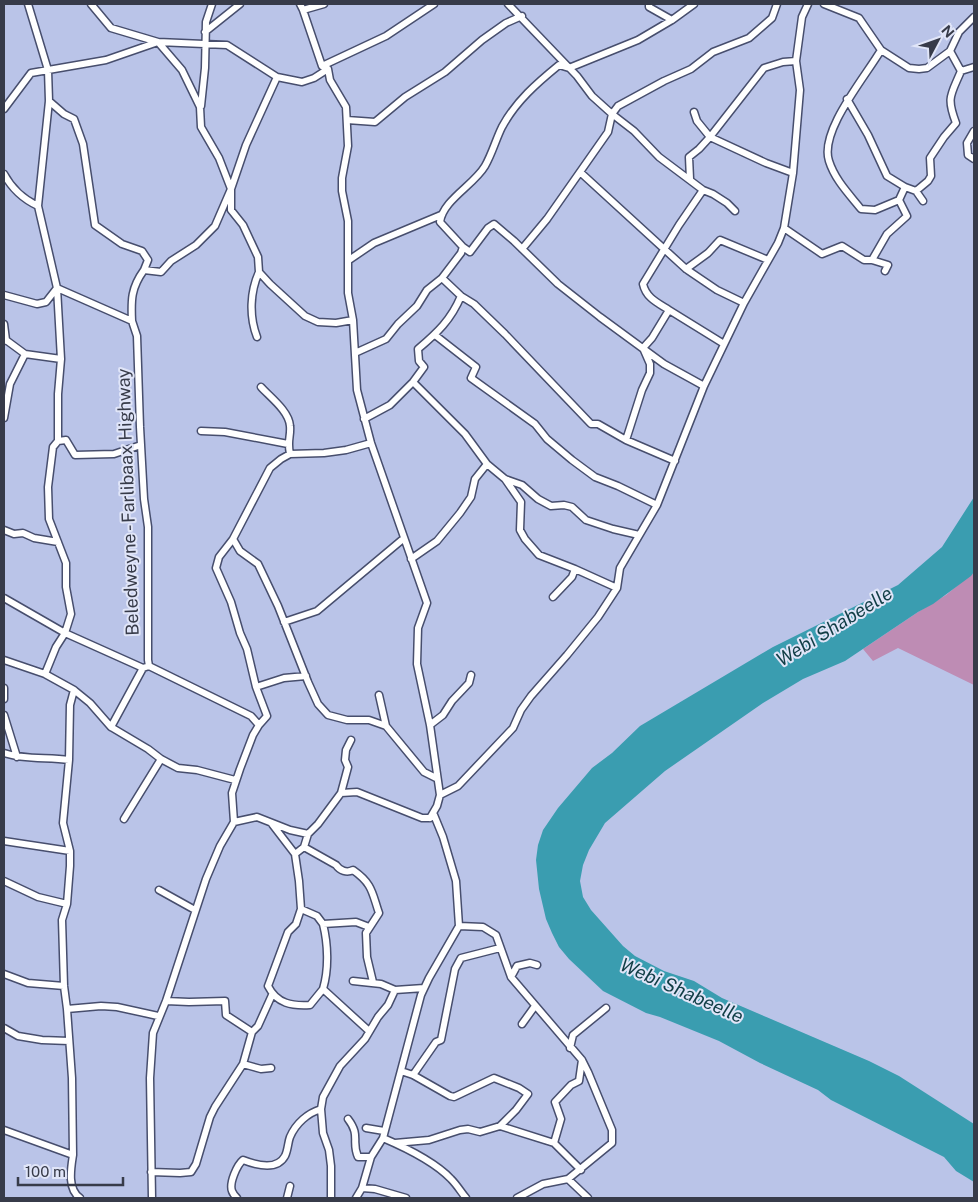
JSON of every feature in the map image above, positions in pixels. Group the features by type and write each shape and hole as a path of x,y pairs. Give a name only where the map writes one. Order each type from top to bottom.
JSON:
{"street":[{"path":"28,4 48,70 49,101 38,206 57,288 61,359 58,394 58,441 53,447 48,487 49,519 66,563 66,587 71,614 65,633 56,647 45,674"},
{"path":"91,4 111,28 158,42 227,45 277,77 302,82 314,78 325,68 386,36 434,4"},
{"path":"212,4 205,32 200,107 201,126 220,158 231,190 231,210 243,225 258,257 259,272 253,285 252,304 252,326 257,337"},
{"path":"205,32 240,4"},
{"path":"324,4 302,7 330,80 346,107 348,146 342,178 348,221 348,293 353,320 357,390 371,443 403,539 427,602 418,628 417,664 430,725 436,778 440,795 437,806 430,818"},
{"path":"508,4 522,16 592,96 634,131 659,158 704,190 727,203 735,211"},
{"path":"650,4 650,7 672,20"},
{"path":"694,4 672,20 638,40 569,68 559,65 523,96 503,126 485,167 450,202 441,215 440,222 470,252 488,228 494,224 558,284 664,364 704,386"},
{"path":"522,249 547,219 608,132 612,114 618,106 664,81 691,69 713,52 749,38 772,18 777,4"},
{"path":"440,795 458,786 513,728 521,710 531,696 567,656 598,617 617,588 620,568 657,505 704,386 744,303 778,243 784,228 793,173 800,90 796,61 802,17 808,4"},
{"path":"824,4 859,18 881,50 909,68 919,69 927,68 950,51 959,32 974,17"},
{"path":"346,120 375,122 405,97 444,72 482,40 506,23 522,16"},
{"path":"4,109 31,73 106,60 158,42"},
{"path":"158,42 182,70 200,107"},
{"path":"881,50 847,99 830,136 828,160 841,184 861,208 875,210 899,200 906,187"},
{"path":"950,51 961,71"},
{"path":"690,179 689,157 710,137 764,68 783,62 796,61"},
{"path":"916,191 928,182 931,176 930,158 944,137 956,124 950,95 961,71 974,66"},
{"path":"49,101 64,114 74,119 83,144 95,225 122,244 142,251 148,260 144,270 161,272 171,261 196,245 215,226 231,190 246,145 277,77"},
{"path":"847,99 868,134 886,176 916,191 924,201"},
{"path":"694,112 697,121 710,137 766,164 793,173"},
{"path":"974,131 967,143 968,155 974,159"},
{"path":"580,172 686,270 717,290 744,303"},
{"path":"4,174 24,199 38,206"},
{"path":"704,190 664,248 643,284 646,294 651,298 724,344"},
{"path":"872,260 887,234 908,216 899,200"},
{"path":"349,260 374,243 441,215"},
{"path":"784,228 822,254 842,246 864,260 872,260 888,266 886,271"},
{"path":"686,270 708,253 720,240 768,260"},
{"path":"355,353 386,338 417,306 427,290 442,278 461,253 463,247"},
{"name":"Beledweyne - Farlibaax Highway","path":"144,270 137,280 131,299 132,321 137,336 144,499 148,527 148,660 146,667"},
{"path":"259,272 305,316 318,322 336,323 353,320"},
{"path":"442,278 461,296 474,304 505,334 591,424 598,424 626,440 675,460"},
{"path":"4,295 37,304 46,302 57,288"},
{"path":"57,288 132,321"},
{"path":"364,419 390,405 413,382 424,367 419,361 418,349 435,335 454,313 461,296"},
{"path":"643,348 652,338 668,310"},
{"path":"4,324 5,340 25,354 61,359"},
{"path":"435,335 476,367 471,378 535,424 547,438 572,460 595,477 657,505"},
{"path":"626,440 642,390 650,373 650,364 643,348"},
{"path":"4,418 10,384 25,354"},
{"path":"413,382 465,434 487,464 505,479 521,502 520,530 538,555 617,588"},
{"path":"261,387 287,416 290,426 288,444 290,454"},
{"path":"201,431 225,432 288,444"},
{"path":"58,441 66,440 75,455 114,454 141,445"},
{"path":"152,1198 150,1078 152,1033 166,1001 195,910 220,846 234,822 232,793 236,780 253,735 267,716 256,687 231,602 216,568 219,557 233,539 270,468 290,454 324,453 346,450 371,443"},
{"path":"411,559 437,541 460,513 471,497 475,479 487,464"},
{"path":"505,479 522,485 538,499 551,506 564,505 572,507 586,520 639,535"},
{"path":"4,530 14,534 23,533 34,538 58,542"},
{"path":"233,539 240,551 258,564 278,606 318,704 328,715 347,720 369,720 386,726"},
{"path":"284,622 317,611 403,539"},
{"path":"552,597 572,577 575,569"},
{"path":"4,598 65,633 146,667 250,716 259,725"},
{"path":"4,660 45,674 74,690 90,703 111,727 148,749 161,760 178,768 197,770 236,780"},
{"path":"111,727 146,667"},
{"path":"430,725 443,715 452,701 469,683 471,675"},
{"path":"256,687 284,678 306,676"},
{"path":"4,688 4,699"},
{"path":"74,690 70,705 69,760 63,824 70,851 70,866 67,904 62,920 64,986 72,1078 73,1155 70,1176 76,1196 80,1198"},
{"path":"379,695 386,726 424,772 436,778"},
{"path":"4,715 18,757"},
{"path":"295,854 304,846 308,834 318,824 341,793 348,767 345,760 346,750 351,740"},
{"path":"4,753 18,757 69,760"},
{"path":"124,819 161,760"},
{"path":"341,793 357,792 422,818 430,818 434,815 443,837 456,881 459,926 424,988 384,1134 370,1157 362,1188 356,1198"},
{"path":"234,822 257,817 290,830 308,834"},
{"path":"272,823 295,854 299,881 300,909 296,924 288,932 268,986 272,995 292,1006 310,1005 323,989 326,980 327,951 323,924 317,916 300,909"},
{"path":"4,841 70,851"},
{"path":"304,846 330,861 339,869 344,871 354,870 368,884 374,894 379,914 366,933 365,943 373,982"},
{"path":"4,881 38,897 67,904"},
{"path":"158,890 195,910"},
{"path":"323,924 356,922 370,927"},
{"path":"459,926 483,928 496,935 511,976 582,1060 612,1130 612,1143 581,1170 568,1179 543,1184 517,1198"},
{"path":"413,1075 436,1042 441,1040 455,968 461,958 500,948"},
{"path":"511,976 517,966 530,963 537,965"},
{"path":"4,974 28,983 64,986"},
{"path":"353,981 373,982 395,990 424,988"},
{"path":"323,989 369,1031"},
{"path":"330,1198 331,1166 329,1150 323,1133 321,1109 323,1097 340,1066 365,1039 388,1005 395,990"},
{"path":"151,1172 191,1172 196,1164 215,1106 243,1064 252,1032 258,1026 272,995"},
{"path":"166,1001 225,1001 226,1015 252,1032"},
{"path":"67,1009 101,1006 117,1007 158,1016"},
{"path":"522,1024 535,1006"},
{"path":"570,1048 573,1035 606,1008"},
{"path":"4,1028 18,1036 42,1040 69,1041"},
{"path":"554,1143 561,1119 555,1102 571,1085 579,1081 582,1060"},
{"path":"243,1064 261,1069 271,1068"},
{"path":"395,1143 429,1140 460,1130 468,1129 480,1132 500,1126 516,1110 528,1094 519,1088 494,1078 454,1097 413,1075 401,1071"},
{"path":"237,1198 232,1193 231,1186 238,1164 243,1160 262,1166 278,1163 285,1156 291,1135 299,1124 309,1113 321,1109"},
{"path":"348,1119 354,1126 357,1136 354,1148 358,1157 370,1157"},
{"path":"500,1126 554,1143 581,1170"},
{"path":"366,1128 384,1134 395,1143 433,1166 451,1179 466,1198"},
{"path":"4,1130 73,1155"},
{"path":"568,1179 588,1198"},
{"path":"287,1198 290,1186"},
{"path":"362,1188 375,1189 406,1198"}],"shaded area":[{"path":"974,572 974,685 898,648 873,661 863,649 946,595"}],"water":[{"name":"Webi Shabeelle","path":"974,497 974,572 971,576 933,604 845,661 803,679 763,703 665,771 605,823 589,850 583,865 580,881 583,897 591,910 623,946 635,956 664,971 694,981 722,998 869,1061 899,1076 974,1124 974,1182 956,1171 944,1157 831,1100 818,1090 760,1063 719,1041 646,1013 603,991 559,947 546,919 539,889 536,860 543,830 558,808 592,768 612,753 640,726 773,647 898,585 942,547"}]}
